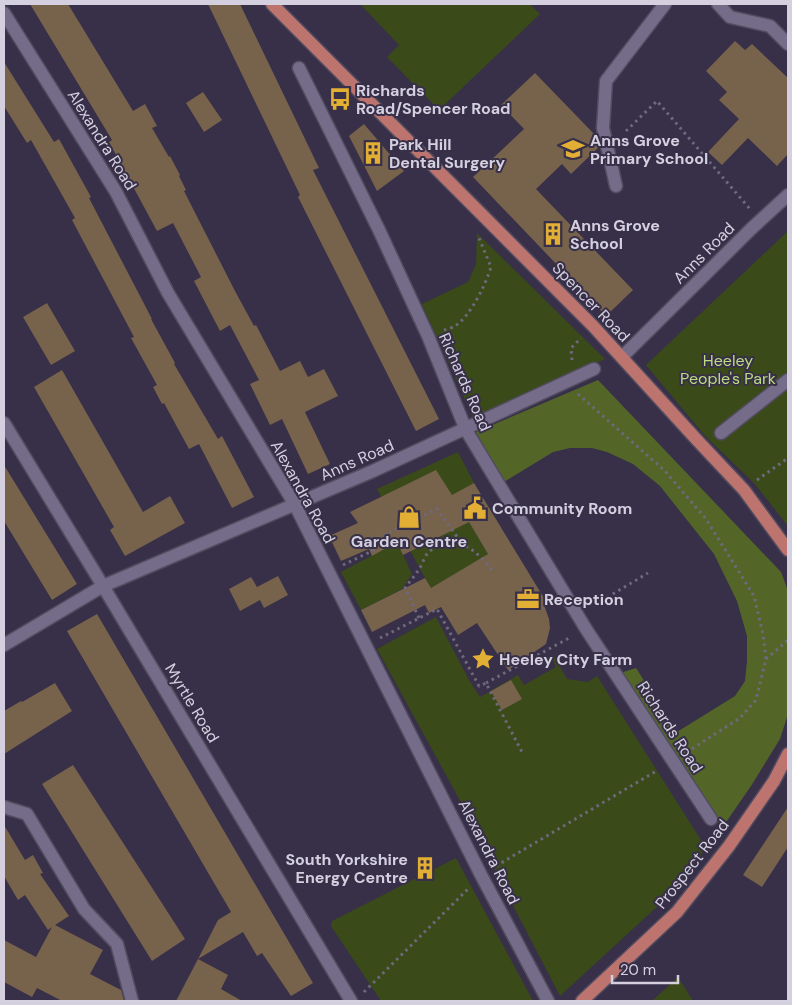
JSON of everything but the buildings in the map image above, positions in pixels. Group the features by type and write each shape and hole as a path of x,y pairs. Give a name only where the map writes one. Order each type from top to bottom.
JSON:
{"main road":[{"name":"Spencer Road","path":"272,4 593,326 744,490 788,550"},
{"name":"Prospect Road","path":"582,1001 677,912 729,846 774,781 788,754"}],"street":[{"path":"616,186 603,128 606,81 665,4"},
{"path":"718,4 730,17 770,26 788,44"},
{"name":"Alexandra Road","path":"4,13 116,192 168,293 295,505 481,875 548,1001"},
{"name":"Richards Road","path":"299,68 379,230 428,336 466,430 586,630 711,819"},
{"name":"Anns Road","path":"622,357 788,195"},
{"name":"Anns Road","path":"4,645 104,586 466,430 594,370"},
{"path":"722,433 788,380"},
{"name":"Myrtle Road","path":"4,423 104,586 351,1001"},
{"path":"4,807 27,814 84,909 117,944 132,1001"}],"path":[{"path":"626,132 657,101 760,221"},
{"path":"428,336 456,325 485,286 491,267 476,230"},
{"path":"362,994 481,875 673,761 740,718 756,700 766,659 763,634 754,596 706,519 665,471 571,381 571,348 593,326"},
{"path":"744,490 788,458"},
{"path":"329,572 374,550 370,542 437,509 463,544 480,556 492,570"},
{"path":"419,618 405,588 420,568 429,551 446,542 463,544"},
{"path":"596,604 648,574"},
{"path":"366,645 437,609 479,686 586,630"},
{"path":"766,659 788,640"},
{"path":"486,682 524,754"}],"green space":[{"path":"360,4 530,4 540,14 439,110 387,57 399,45"},
{"name":"Heeley People's Park","path":"788,231 788,526 754,483 706,437 646,365"},
{"path":"477,233 605,359 474,420 422,304 468,282 476,264"},
{"path":"598,380 781,572 788,591 788,714 780,739 722,828 620,673 636,668 677,732 735,696 745,681 747,636 737,601 714,554 660,486 633,464 607,452 592,448 570,448 553,452 504,482 476,432"},
{"path":"458,452 474,483 453,495 496,567 438,602 377,489"},
{"path":"397,542 412,574 402,589 361,610 341,572"},
{"path":"436,617 480,697 518,675 524,685 556,667 551,657 553,655 567,679 588,682 597,676 706,848 673,892 560,996 490,861 492,859 377,649"},
{"path":"456,858 533,1001 381,1001 331,926 332,921"},
{"path":"678,977 693,1001 652,1001"}],"place":[{"name":"Richards Road/Spencer Road","path":"340,99"},
{"name":"Anns Grove Primary School","path":"573,149"},
{"name":"Park Hill Dental Surgery","path":"373,153"},
{"name":"Anns Grove School","path":"553,234"},
{"name":"Community Room","path":"475,508"},
{"name":"Garden Centre","path":"409,517"},
{"name":"Reception","path":"528,599"},
{"name":"Heeley City Farm","path":"483,659"},
{"name":"South Yorkshire Energy Centre","path":"425,868"}]}
